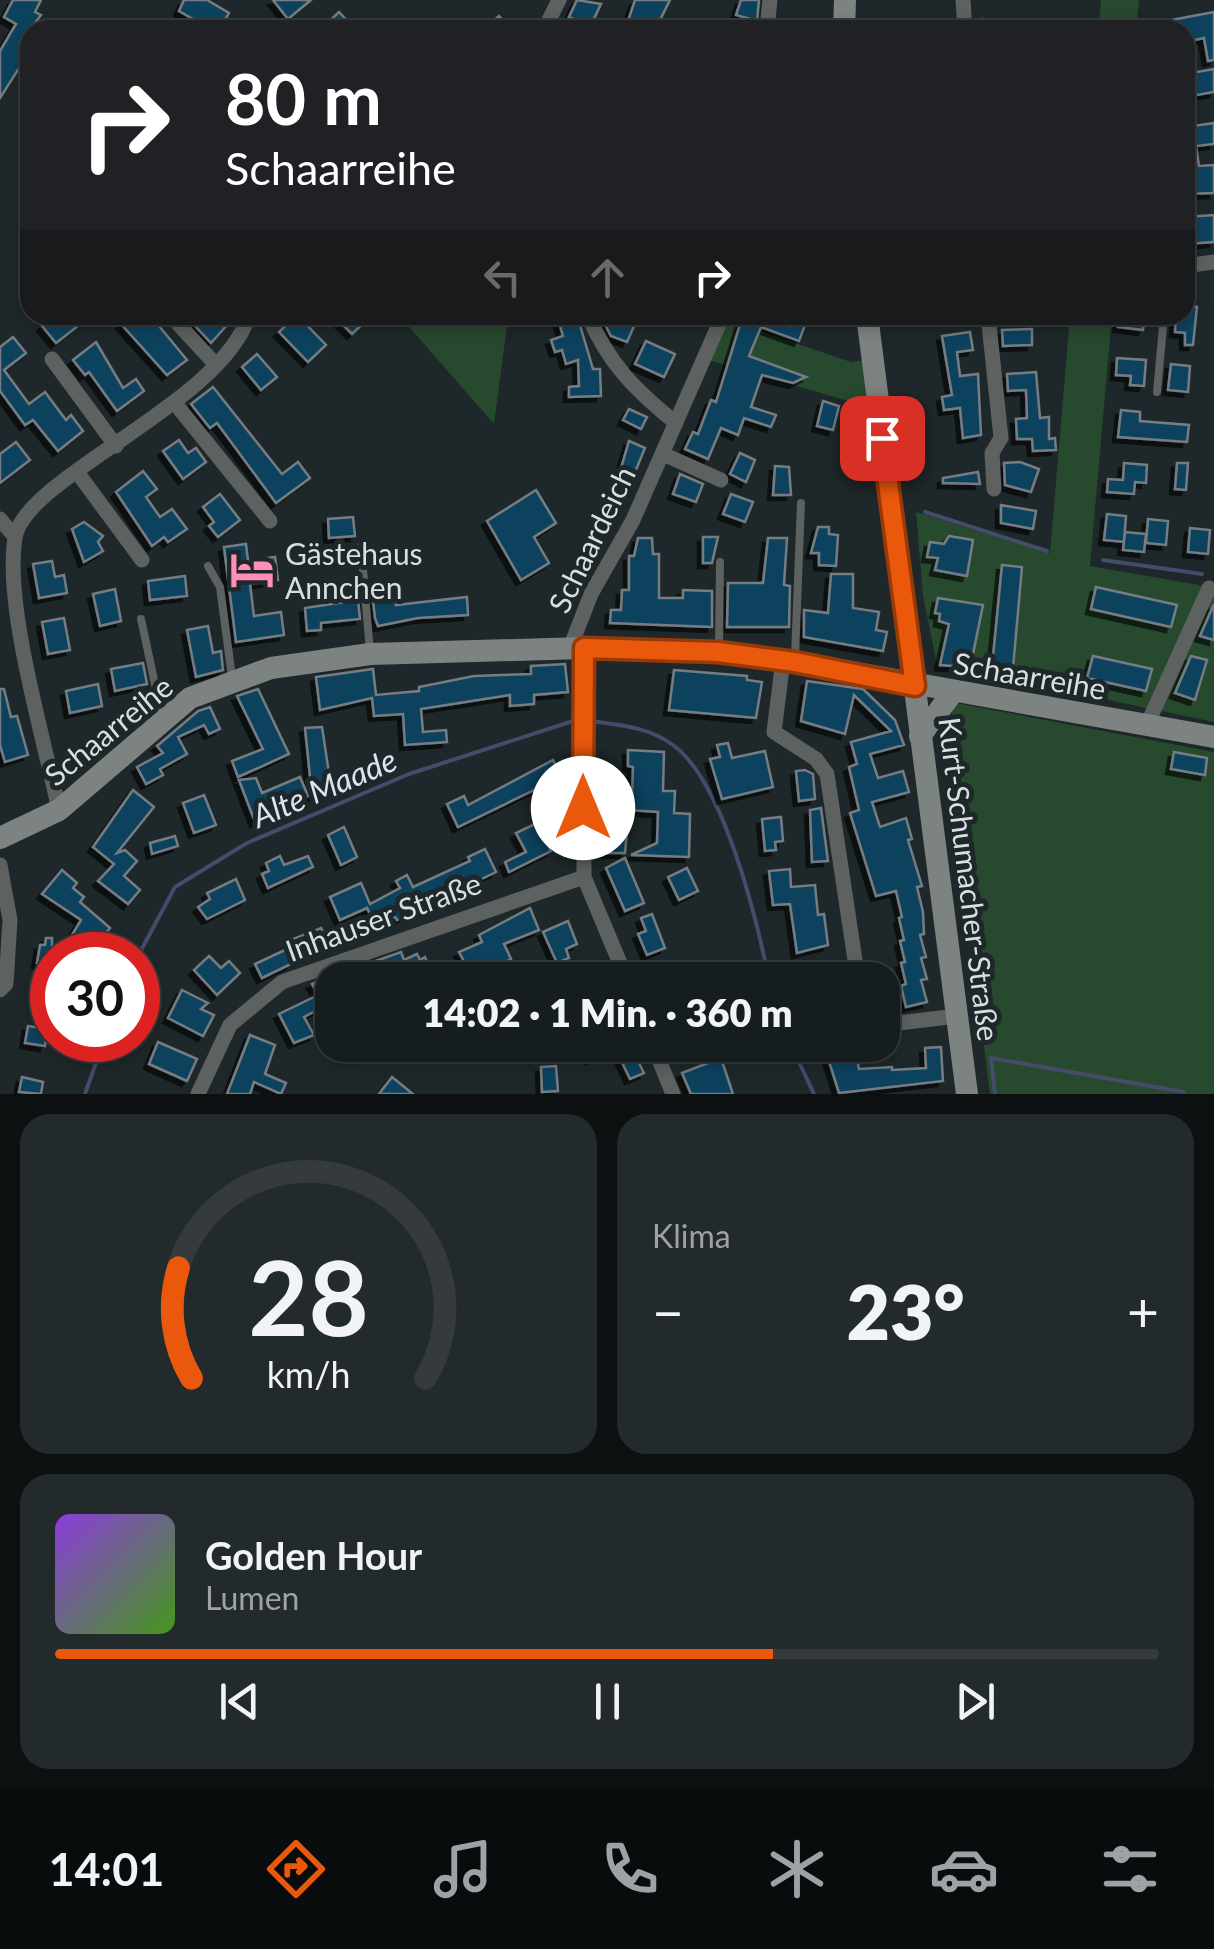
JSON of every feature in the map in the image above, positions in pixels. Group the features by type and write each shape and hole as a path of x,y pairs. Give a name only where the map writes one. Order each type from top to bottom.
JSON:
{"main road":[{"name":"Kurt-Schumacher-Straße","path":"868,325 967,1094"},
{"name":"Schaarreihe","path":"0,838 59,810 190,698 232,680 313,661 370,654 577,648 718,652 789,661 1214,737"},
{"path":"920,736 954,692"}],"street":[{"path":"179,325 216,365"},
{"path":"7,536 23,516 77,472 174,402 232,353 245,325"},
{"path":"592,325 601,346 627,383 676,423"},
{"name":"Schaardeich","path":"577,648 585,607 663,454 719,325"},
{"path":"989,325 1001,438 992,452 994,489"},
{"path":"52,359 116,446"},
{"path":"174,402 270,521"},
{"name":"Schaardeich","path":"663,454 721,480"},
{"path":"77,472 142,560"},
{"path":"0,518 7,536 14,592 59,810"},
{"path":"1147,725 1210,588"},
{"path":"577,648 584,877 619,962"},
{"path":"789,661 774,732 816,760 826,774 855,962"},
{"path":"0,865 10,920 6,984 0,990"},
{"name":"Inhauser Straße","path":"198,1094 230,1024 282,982 443,922 584,877"},
{"path":"900,1023 957,1016"},
{"path":"661,1062 673,1094"}],"lane":[{"path":"1157,392 1163,325"},
{"path":"789,661 801,503"},
{"path":"361,546 370,654"},
{"path":"718,652 720,562"},
{"path":"208,566 220,587 232,680"},
{"path":"141,619 163,720"}],"green space":[{"path":"1101,0 1139,0 1137,20 1099,20"},
{"path":"407,325 507,325 494,424"},
{"path":"719,325 743,325 851,362 872,359 877,400 858,404 705,359"},
{"path":"1069,325 1111,325 1090,566 1205,586 1151,709 937,664 923,596 916,512 1050,553"},
{"path":"1214,593 1214,722 1161,711"},
{"path":"956,703 1214,752 1214,1094 990,1094 945,730"}],"building":[{"path":"13,0 41,0 35,12 41,15 37,20 20,20 20,67 0,98 0,51 16,24 4,17"},
{"path":"184,0 207,0 229,13 225,20 195,20 179,11"},
{"path":"273,0 311,0 288,19"},
{"path":"577,0 601,4 593,20 569,17"},
{"path":"635,0 670,0 660,20 628,20"},
{"path":"741,0 759,0 757,20 736,15"},
{"path":"339,12 347,20 331,20"},
{"path":"1214,12 1214,60 1208,61 1204,38 1195,40 1195,20 1171,20"},
{"path":"1214,69 1214,92 1195,95 1195,72"},
{"path":"1214,123 1214,144 1196,146 1199,166 1214,165 1214,193 1195,194 1195,126"},
{"path":"1214,215 1214,242 1195,243 1195,216"},
{"path":"1197,307 1193,345 1185,345 1185,333 1175,332 1175,325 1195,325"},
{"path":"43,325 79,325 56,343"},
{"path":"122,325 158,325 187,360 167,375"},
{"path":"194,325 227,325 211,343"},
{"path":"286,325 307,325 326,345 308,362 279,332"},
{"path":"343,325 361,325 352,334"},
{"path":"560,325 580,325 593,369 600,369 601,396 569,397 569,387 579,386 578,360 566,364 562,350 555,352 551,340 563,336"},
{"path":"605,325 635,325 627,342 611,336"},
{"path":"740,325 805,325 799,341 761,327 749,356 806,377 793,383 762,375 751,407 776,415 771,427 744,418 738,435 721,428 708,459 685,449 693,432 698,434 711,400 716,402"},
{"path":"1118,325 1144,325 1143,330"},
{"path":"1032,329 1032,345 1003,346 1002,330"},
{"path":"970,332 973,350 957,352 960,376 978,374 981,435 963,438 960,408 944,410 942,397 952,395 942,336"},
{"path":"13,337 26,353 4,370 29,404 45,392 66,420 71,415 83,431 58,451 33,420 25,425 0,391 0,347"},
{"path":"646,341 675,354 664,377 635,364"},
{"path":"96,342 123,388 136,379 144,391 117,411 89,372 85,375 73,360"},
{"path":"257,354 277,377 261,390 242,367"},
{"path":"1117,358 1146,360 1144,386 1130,385 1131,376 1116,375"},
{"path":"1171,364 1190,366 1188,392 1168,390"},
{"path":"1036,372 1040,418 1049,417 1049,439 1055,438 1056,450 1033,451 1032,439 1017,439 1016,419 1027,418 1026,390 1008,391 1007,374"},
{"path":"213,387 282,474 298,462 310,478 276,503 217,423 210,428 191,404"},
{"path":"823,401 839,406 833,430 817,426"},
{"path":"629,409 647,417 641,429 623,420"},
{"path":"1121,410 1140,412 1140,421 1189,425 1187,442 1118,437"},
{"path":"179,440 188,453 196,448 206,462 183,479 163,451"},
{"path":"629,441 645,448 629,487 617,482"},
{"path":"16,442 30,460 0,483 0,454"},
{"path":"740,453 755,460 746,482 730,474"},
{"path":"1020,462 1039,469 1031,492 1005,485 1004,463"},
{"path":"1124,463 1147,465 1146,483 1135,482 1134,494 1107,492 1108,479 1123,480"},
{"path":"1177,463 1188,463 1186,490 1175,489"},
{"path":"775,466 789,467 791,495 773,495"},
{"path":"143,471 157,489 146,497 160,517 172,509 187,529 168,542 164,537 152,546 116,492"},
{"path":"978,472 980,484 943,483 943,478"},
{"path":"680,474 703,484 696,502 673,494"},
{"path":"536,490 556,523 534,537 549,563 521,580 487,521"},
{"path":"220,494 240,520 218,537 209,526 214,522 203,507"},
{"path":"731,494 753,502 745,522 723,514"},
{"path":"1001,505 1036,511 1033,529 1001,523"},
{"path":"1107,514 1126,516 1124,542 1104,540"},
{"path":"353,517 355,536 329,538 328,519"},
{"path":"1148,519 1168,521 1166,545 1146,543"},
{"path":"84,522 103,536 98,542 103,551 84,562 72,529"},
{"path":"818,527 829,527 829,534 838,535 836,566 819,565 819,553 811,553"},
{"path":"1190,528 1210,530 1208,554 1188,552"},
{"path":"1125,532 1146,534 1144,552 1123,550"},
{"path":"949,536 973,540 967,576 935,570 938,558 927,557 930,542 944,544"},
{"path":"703,537 718,537 712,563 703,563"},
{"path":"638,538 652,538 653,554 659,554 659,598 683,598 683,590 712,591 712,627 610,623 611,610 621,610 622,590 629,590 629,556 634,556"},
{"path":"768,538 787,538 784,585 790,586 789,627 727,627 728,583 763,583"},
{"path":"246,544 248,561 275,557 278,580 250,584 254,616 281,612 284,635 236,642 224,547"},
{"path":"52,561 55,577 64,575 67,593 39,598 33,564"},
{"path":"1002,565 1022,567 1013,668 992,667"},
{"path":"831,574 853,574 853,608 879,612 876,630 887,632 883,651 804,637 804,610 828,613"},
{"path":"185,576 187,596 150,600 148,581"},
{"path":"1096,587 1177,605 1171,627 1091,609"},
{"path":"115,589 121,621 100,626 93,594"},
{"path":"467,597 468,615 418,618 378,626 375,618 373,601 396,600 396,605"},
{"path":"938,598 983,605 973,654 966,653 965,667 940,665 949,624 939,621 940,614 935,613"},
{"path":"358,600 360,619 321,623 321,630 307,631 305,608"},
{"path":"1214,604 1214,640 1200,636"},
{"path":"64,618 70,650 48,654 42,622"},
{"path":"208,626 213,653 221,651 223,670 196,677 187,630"},
{"path":"1093,656 1152,669 1146,691 1087,678"},
{"path":"1191,656 1207,660 1195,700 1175,693"},
{"path":"143,663 147,684 115,691 111,669"},
{"path":"565,664 568,692 534,695 534,704 510,706 510,695 421,709 423,732 446,730 447,742 405,745 403,714 374,716 372,698 320,710 316,677 373,669 376,695 419,691 419,687 474,676 531,674 531,666"},
{"path":"674,670 747,676 747,680 762,682 756,718 669,710"},
{"path":"807,681 863,689 895,720 904,745 870,754 878,778 903,771 909,792 872,802 880,827 906,818 912,839 908,840 922,886 917,887 923,912 924,934 920,935 926,957 921,958 927,979 921,980 927,1002 906,1007 901,986 906,984 900,941 904,940 896,891 876,896 850,813 859,810 849,767 857,764 851,742 891,731 854,695 845,734 801,721"},
{"path":"98,684 102,706 70,713 66,691"},
{"path":"0,689 4,689 11,717 17,716 28,755 5,762 0,745"},
{"path":"258,689 289,754 238,777 232,761 263,749 237,696"},
{"path":"210,707 220,729 209,734 204,725 178,737 187,754 160,769 163,775 146,784 137,767 163,753 157,746 198,711"},
{"path":"322,727 332,793 312,796 305,728"},
{"path":"728,743 732,758 765,751 773,787 722,799 710,759 720,757 717,745"},
{"path":"628,750 664,752 663,791 675,791 674,813 690,814 689,857 631,855 657,843 658,812 629,810 625,853 600,853 600,833 614,833 615,796 632,796 633,767 628,766"},
{"path":"1174,752 1207,758 1205,775 1171,769"},
{"path":"553,760 561,777 458,827 447,804 464,796 468,805"},
{"path":"796,771 813,774 815,799 799,801"},
{"path":"300,777 308,796 255,822 239,780 256,778 262,793"},
{"path":"133,790 154,807 117,853 125,850 137,861 124,876 140,890 128,904 98,881 114,864 93,847"},
{"path":"204,795 216,825 194,833 183,803"},
{"path":"821,808 828,861 812,862 810,810"},
{"path":"781,817 783,841 775,842 776,850 765,851 762,819"},
{"path":"537,823 551,851 509,872 505,862 526,852 516,833"},
{"path":"344,827 357,857 341,865 328,835"},
{"path":"175,836 178,846 152,854 150,843"},
{"path":"485,849 496,872 397,920 395,917 376,926 367,908 340,920 330,897 361,883 370,904 400,888 396,881 407,875 413,887 470,861 468,857"},
{"path":"280,856 284,865 308,856 313,867 268,888 262,874 269,871 266,863"},
{"path":"625,858 644,903 625,911 606,868"},
{"path":"687,868 698,891 679,900 668,877"},
{"path":"790,869 791,887 815,885 818,915 824,914 828,945 797,953 790,904 773,905 769,871"},
{"path":"62,870 77,883 73,888 84,897 80,902 110,928 107,932 74,932 81,920 42,894"},
{"path":"236,879 245,900 207,919 198,907 210,899 207,893"},
{"path":"530,908 539,930 504,944 511,959 505,962 464,962 459,952 482,942 479,935"},
{"path":"652,914 665,948 647,955 638,934 646,931 641,918"},
{"path":"568,921 577,944 566,949 569,958 557,962 543,932"},
{"path":"321,928 328,943 297,955 291,940"},
{"path":"285,950 291,964 262,978 255,964"},
{"path":"401,952 404,960 417,954 427,962 373,962"},
{"path":"209,956 221,968 229,961 240,973 217,995 194,970"},
{"path":"182,990 208,1003 201,1009 214,1015 203,1036 168,1018"},
{"path":"315,996 315,1011 304,1017 314,1035 294,1043 279,1014"},
{"path":"250,1035 275,1045 265,1074 286,1083 281,1094 254,1082 250,1094 227,1094"},
{"path":"160,1043 197,1059 187,1081 149,1064 160,1062"},
{"path":"941,1047 943,1081 839,1093 829,1062 858,1062 859,1069 926,1068 925,1048"},
{"path":"622,1062 638,1062 644,1073 630,1079"},
{"path":"711,1062 722,1062 733,1094 691,1094 682,1073"},
{"path":"556,1066 558,1091 542,1092 541,1067"},
{"path":"22,1077 43,1082 41,1094 19,1092"},
{"path":"392,1077 413,1094 379,1094"}],"waterway":[{"path":"925,512 1047,551"},
{"path":"1103,560 1202,574"},
{"name":"Alte Maade","path":"151,932 175,887 247,843 409,774 573,721"},
{"name":"Alte Maade","path":"591,721 654,734 673,745 691,763 708,789 736,854 765,962"},
{"name":"Alte Maade","path":"995,1094 991,1058 1184,1092"},
{"name":"Alte Maade","path":"85,1094 96,1062"},
{"name":"Alte Maade","path":"799,1062 814,1094"}],"place":[{"name":"Gästehaus Annchen","path":"252,570"}],"route":[{"path":"583,808 584,648 718,652 795,662 915,686 882,438"}]}
